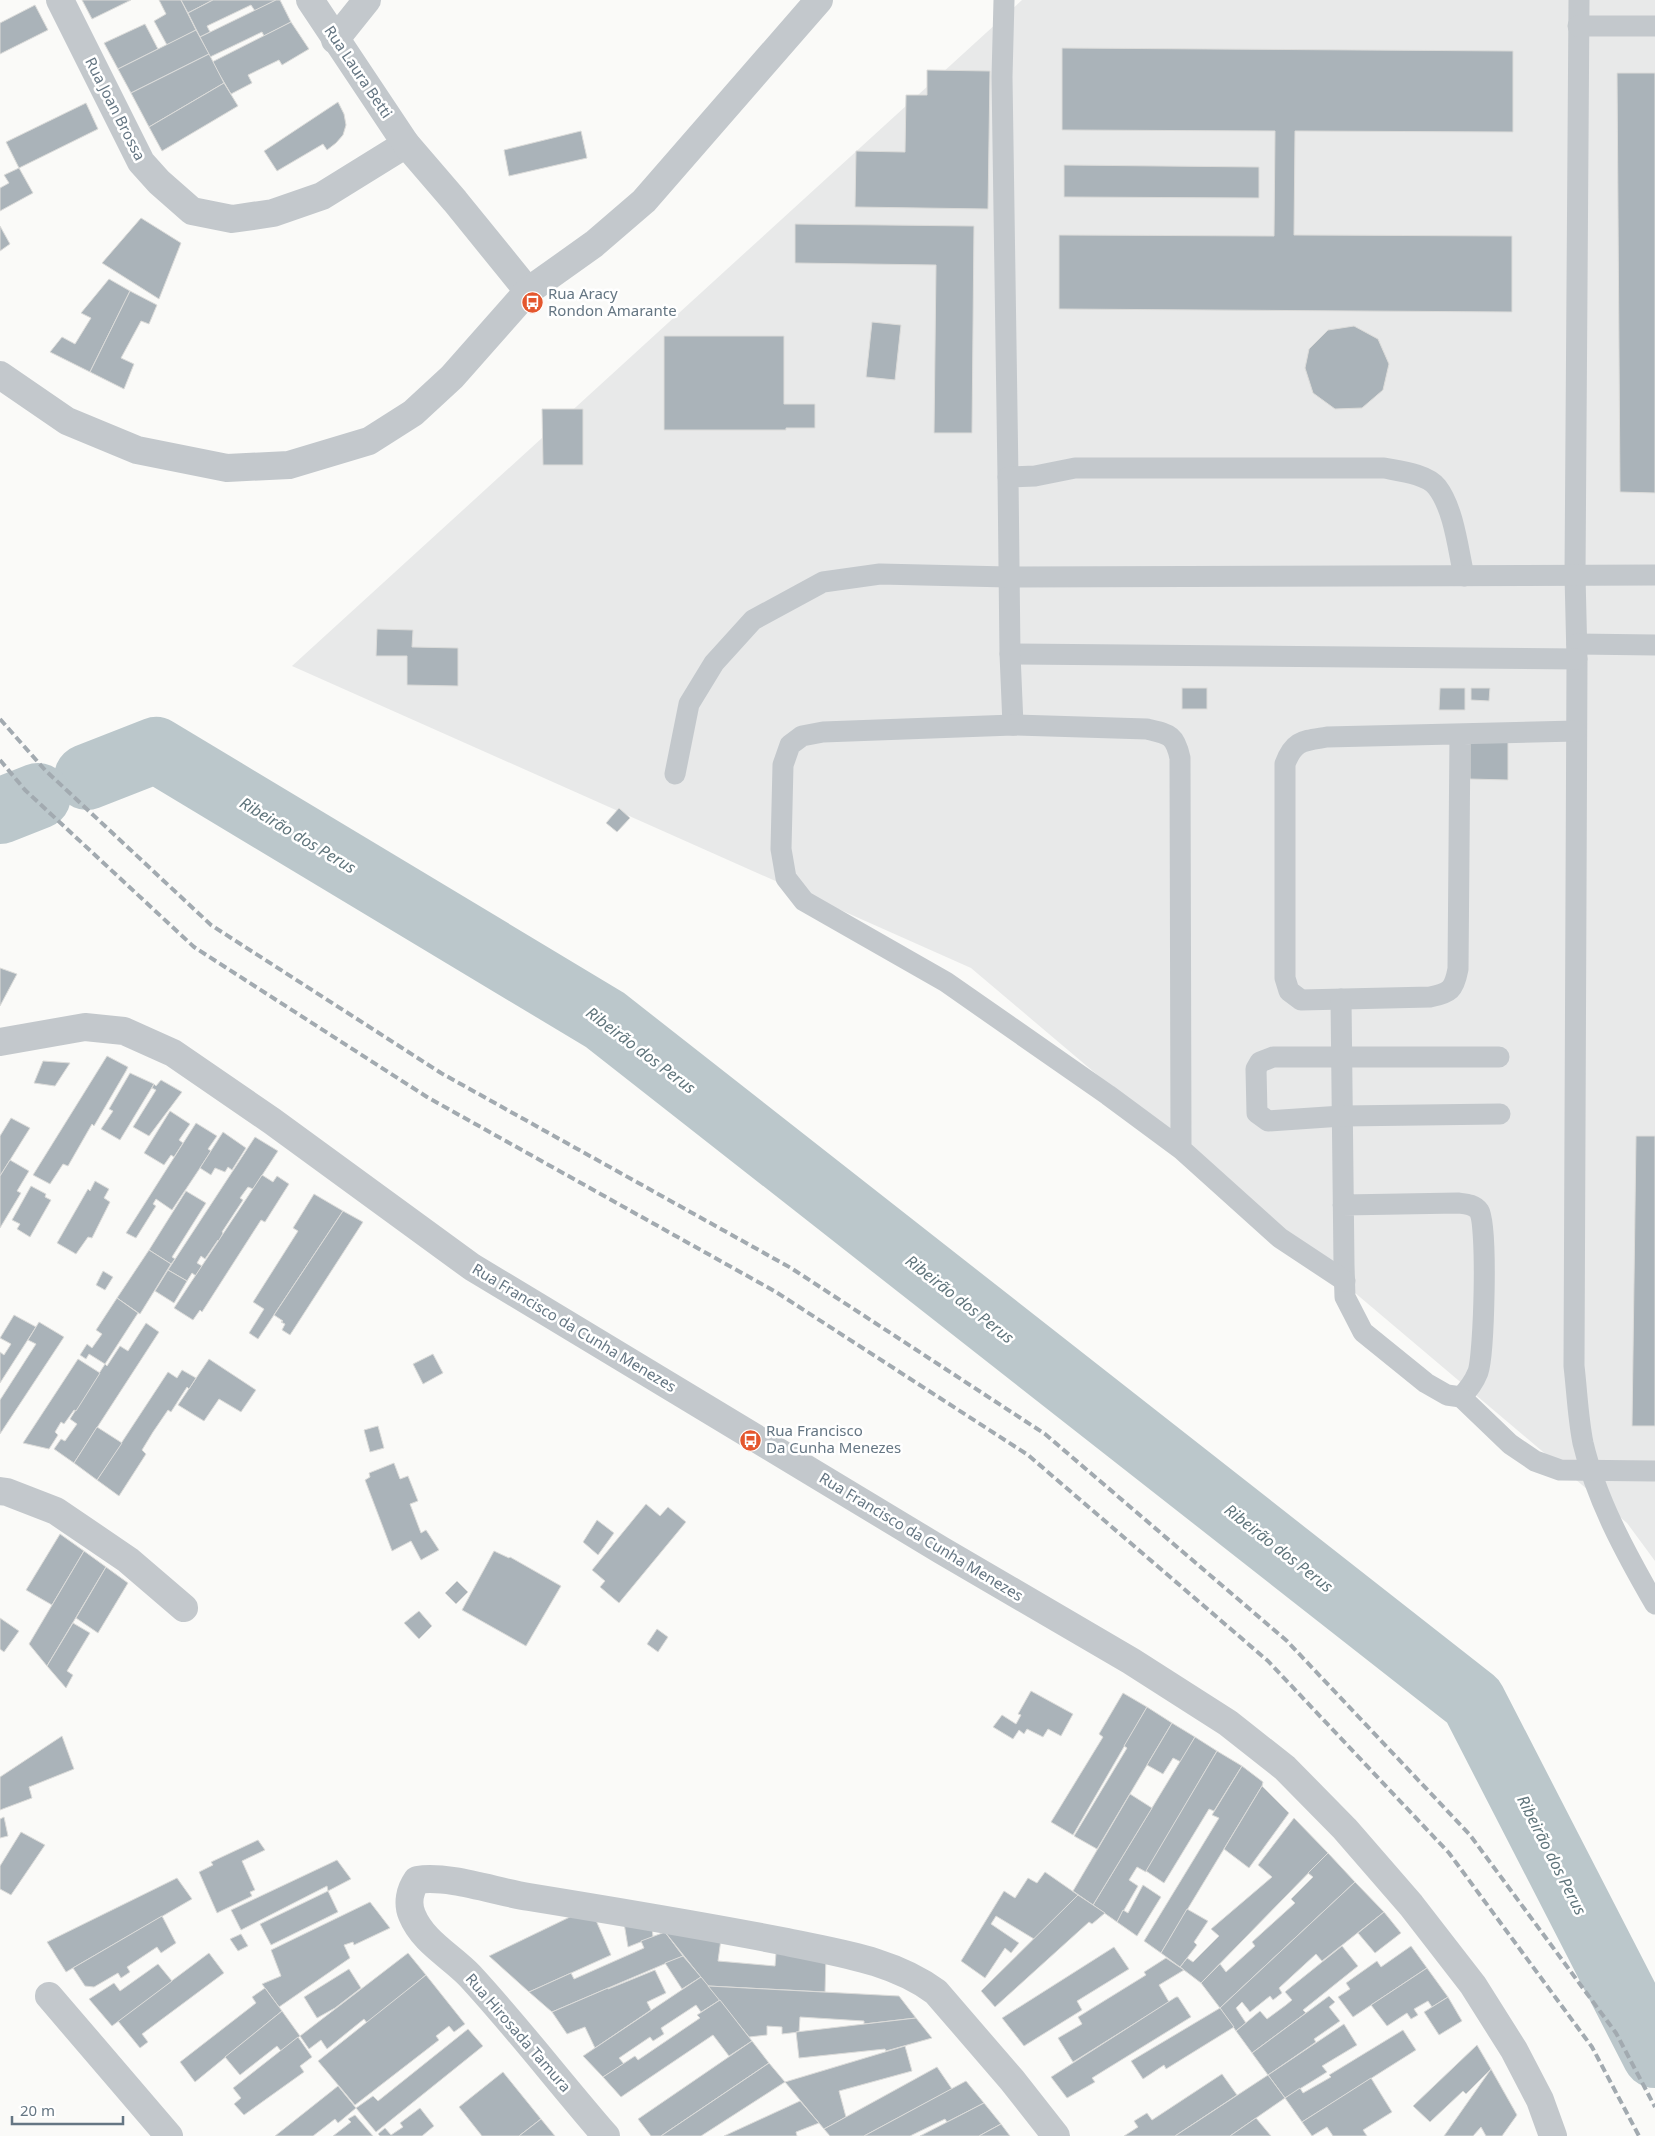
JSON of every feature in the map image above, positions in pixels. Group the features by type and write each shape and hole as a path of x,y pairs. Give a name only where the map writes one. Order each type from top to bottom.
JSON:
{"street":[{"name":"Rua Joan Brossa","path":"60,0 141,162 192,211 232,219 273,213 322,196 406,144"},
{"name":"Rua Laura Betti","path":"310,0 406,144"},
{"path":"335,40 367,0"},
{"path":"0,375 67,421 137,450 227,468 289,465 369,441 414,413 452,377 528,291 594,244 644,202 819,0"},
{"path":"406,144 528,291"},
{"name":"Rua Francisco da Cunha Menezes","path":"0,1042 85,1027 124,1031 173,1053 272,1121 472,1266 933,1545 1131,1661 1228,1723 1285,1768 1345,1829 1412,1905 1472,1984 1514,2050 1540,2100 1553,2136"},
{"path":"0,1491 56,1511 128,1560 184,1608"},
{"name":"Rua Hirosada Tamura","path":"606,2136 469,1975 425,1936 412,1915 410,1902 411,1890 418,1880 430,1878 504,1893 724,1929 853,1956 892,1967 921,1981 936,1992 1012,2080 1056,2136"},
{"path":"49,1996 170,2136"}],"lane":[{"path":"1004,0 1002,77 1008,577 1013,725"},
{"path":"1579,0 1575,575 1577,652 1574,1366 1583,1441 1591,1471 1616,1531 1655,1604"},
{"path":"1578,26 1655,26"},
{"path":"1008,477 1035,476 1075,468 1384,468 1414,473 1437,486 1450,514 1464,576"},
{"path":"675,774 689,704 714,663 754,620 823,582 880,574 1008,577 1655,575"},
{"path":"1010,654 1577,652 1655,645"},
{"path":"1181,1149 1180,758 1177,743 1168,734 1147,729 1013,725 822,732 802,736 790,745 783,765 781,849 786,878 804,901 946,982 1181,1149 1280,1238 1345,1281"},
{"path":"1460,734 1458,969 1455,984 1446,994 1430,997 1301,1000 1289,991 1285,978 1285,764 1290,750 1302,741 1327,737 1576,731"},
{"path":"1341,999 1345,1297 1363,1332 1426,1383 1447,1395 1461,1397 1510,1444 1535,1461 1560,1470 1655,1471"},
{"path":"1499,1057 1273,1057 1260,1062 1256,1069 1257,1113 1268,1121 1342,1116 1500,1114"},
{"path":"1343,1205 1458,1203 1472,1205 1479,1211 1483,1223 1485,1279 1478,1371 1470,1389 1461,1397"}],"shaded area":[{"path":"1022,0 1655,0 1655,1561 1627,1523 971,968 292,666"}],"building":[{"path":"82,0 131,0 92,19"},
{"path":"159,0 181,0 196,30 167,45 154,21 166,14"},
{"path":"181,0 213,0 188,13"},
{"path":"213,0 276,0 255,11 251,5 207,26 210,32 200,37 188,13"},
{"path":"276,0 280,0 291,22 264,36 262,32 210,57 200,37"},
{"path":"35,5 48,30 0,54 0,23"},
{"path":"291,22 309,49 282,65 279,60 248,75 252,83 231,94 212,62"},
{"path":"145,24 158,49 118,69 104,43"},
{"path":"196,30 209,54 131,93 118,69"},
{"path":"1062,48 1513,51 1513,132 1295,131 1294,235 1512,236 1512,312 1059,309 1059,235 1274,236 1275,131 1062,130"},
{"path":"209,54 224,83 149,127 131,93"},
{"path":"927,70 990,71 988,209 855,207 856,151 905,152 906,95 927,95"},
{"path":"1617,73 1655,73 1655,493 1620,492"},
{"path":"224,83 238,106 162,151 149,127"},
{"path":"338,102 344,114 346,125 343,135 336,143 327,150 323,144 277,171 264,151"},
{"path":"86,103 98,129 19,168 6,142"},
{"path":"581,131 587,158 509,176 504,150"},
{"path":"1064,165 1259,167 1259,198 1064,197"},
{"path":"19,168 33,193 0,211 0,188 9,183 4,175"},
{"path":"141,218 181,243 159,299 102,263"},
{"path":"795,224 974,226 972,433 934,433 936,265 795,263"},
{"path":"0,226 10,244 0,251"},
{"path":"109,279 130,291 90,372 50,352 62,337 75,344 91,318 81,313"},
{"path":"130,291 157,305 149,324 141,321 121,358 134,364 124,389 90,372"},
{"path":"872,322 901,325 895,380 866,377"},
{"path":"1354,326 1378,339 1389,364 1383,390 1362,408 1335,409 1313,393 1305,368 1309,349 1328,330"},
{"path":"664,336 784,336 784,404 815,404 815,428 786,428 786,430 664,430"},
{"path":"542,409 583,409 583,465 543,465"},
{"path":"377,629 413,630 412,647 458,648 458,686 407,685 407,656 376,656"},
{"path":"1182,688 1207,688 1207,709 1182,709"},
{"path":"1440,688 1465,688 1465,710 1439,710"},
{"path":"1471,688 1490,688 1489,701 1471,700"},
{"path":"1470,742 1508,742 1508,780 1470,779"},
{"path":"619,808 630,818 617,832 606,823"},
{"path":"0,968 17,974 0,1006"},
{"path":"107,1056 128,1067 94,1126 92,1124 68,1166 63,1164 50,1184 33,1175"},
{"path":"43,1061 70,1063 55,1086 34,1083"},
{"path":"130,1073 154,1084 120,1140 101,1129 113,1111 109,1109"},
{"path":"161,1080 182,1092 149,1136 133,1127 156,1090 152,1088 154,1084 156,1086"},
{"path":"170,1111 190,1124 179,1140 183,1143 174,1157 171,1155 164,1165 144,1153"},
{"path":"11,1118 30,1128 0,1176 0,1136"},
{"path":"196,1123 217,1136 208,1149 211,1151 172,1210 156,1199 153,1204 156,1206 136,1238 126,1233"},
{"path":"223,1132 246,1148 232,1170 228,1167 225,1172 215,1168 211,1175 200,1168"},
{"path":"1636,1136 1655,1136 1655,1426 1632,1426"},
{"path":"255,1137 278,1151 253,1189 248,1187 240,1198 243,1200 222,1232 219,1241 205,1259 201,1256 197,1263 202,1266 196,1276 192,1273 187,1281 168,1270"},
{"path":"10,1160 29,1171 17,1191 21,1193 0,1228 0,1176"},
{"path":"262,1175 273,1182 277,1176 289,1184 265,1222 261,1220 202,1312 200,1310 193,1320 174,1308"},
{"path":"95,1181 109,1189 104,1198 110,1202 92,1238 88,1237 76,1254 57,1243 88,1189 90,1191"},
{"path":"31,1186 46,1194 45,1197 51,1200 30,1237 17,1229 20,1224 12,1220"},
{"path":"186,1191 206,1203 172,1257 175,1259 171,1264 149,1250"},
{"path":"314,1194 343,1211 258,1339 249,1333 264,1309 253,1302 298,1231 293,1228"},
{"path":"343,1211 363,1222 290,1335 282,1330 285,1324 281,1322 283,1321 274,1315"},
{"path":"149,1250 171,1264 140,1314 117,1298"},
{"path":"168,1270 187,1281 174,1303 155,1291"},
{"path":"103,1271 113,1277 105,1290 96,1285"},
{"path":"117,1298 138,1313 105,1364 89,1354 86,1359 80,1355 87,1344 92,1348 102,1334 96,1330"},
{"path":"14,1315 36,1327 0,1383 0,1352 4,1355 11,1344 0,1338"},
{"path":"39,1322 64,1337 0,1434 0,1400 36,1344 28,1340"},
{"path":"146,1323 159,1332 74,1463 54,1449 61,1439 65,1441 77,1424 70,1419 105,1364 107,1366 120,1346 128,1351"},
{"path":"433,1354 443,1373 423,1384 413,1364"},
{"path":"78,1359 100,1373 76,1411 74,1410 64,1424 61,1422 55,1432 58,1435 49,1449 23,1443"},
{"path":"209,1359 256,1390 241,1412 219,1399 204,1421 178,1405"},
{"path":"182,1370 196,1378 189,1389 187,1387 171,1412 168,1410 153,1432 142,1450 146,1454 119,1496 97,1480 168,1372 177,1378"},
{"path":"378,1426 384,1448 370,1452 364,1430"},
{"path":"97,1427 122,1443 97,1480 74,1463"},
{"path":"394,1463 400,1479 408,1476 418,1501 410,1504 421,1533 426,1530 439,1550 421,1560 411,1541 392,1551 365,1480 370,1477 369,1473"},
{"path":"646,1504 660,1516 668,1507 686,1522 619,1603 600,1587 605,1581 592,1570"},
{"path":"597,1520 614,1533 598,1555 583,1542"},
{"path":"60,1534 84,1551 52,1605 26,1590"},
{"path":"84,1551 106,1567 47,1666 29,1644"},
{"path":"494,1551 510,1557 561,1586 526,1646 462,1610"},
{"path":"106,1567 128,1583 98,1633 76,1618"},
{"path":"457,1581 468,1592 456,1604 445,1593"},
{"path":"419,1611 432,1626 419,1639 404,1623"},
{"path":"0,1618 19,1631 4,1652 0,1649"},
{"path":"73,1623 90,1633 67,1671 73,1675 66,1688 47,1666"},
{"path":"657,1629 668,1637 658,1652 647,1644"},
{"path":"1031,1691 1073,1714 1061,1736 1048,1729 1043,1737 1027,1729 1024,1734 1019,1730 1013,1739 993,1727 1002,1715 1016,1724 1021,1715 1018,1714"},
{"path":"1123,1693 1147,1707 1073,1835 1051,1822 1103,1737 1099,1734"},
{"path":"1147,1707 1172,1723 1097,1849 1074,1836 1127,1748 1124,1746"},
{"path":"1172,1723 1195,1737 1181,1762 1173,1758 1163,1774 1147,1765"},
{"path":"62,1736 74,1769 29,1787 32,1798 0,1810 0,1777"},
{"path":"1195,1737 1217,1751 1146,1872 1137,1867 1129,1880 1138,1886 1117,1922 1093,1905"},
{"path":"1217,1751 1242,1766 1214,1811 1209,1809 1164,1883 1146,1871"},
{"path":"1242,1766 1263,1782 1262,1786 1161,1953 1144,1941 1219,1818 1212,1815"},
{"path":"1262,1786 1289,1813 1249,1868 1224,1849"},
{"path":"1130,1794 1152,1808 1093,1905 1073,1891"},
{"path":"4,1817 8,1836 0,1838 0,1819"},
{"path":"1294,1818 1328,1853 1201,1983 1180,1967 1187,1958 1193,1962 1219,1936 1211,1929 1272,1877 1258,1865"},
{"path":"21,1832 45,1845 11,1895 0,1889 0,1866"},
{"path":"258,1840 265,1850 242,1861 255,1890 250,1892 252,1896 217,1913 199,1872 213,1865 211,1862"},
{"path":"1328,1853 1355,1882 1220,2008 1201,1983 1220,1964 1226,1972 1255,1946 1252,1942 1295,1903 1291,1899 1313,1877 1308,1873"},
{"path":"337,1860 351,1879 328,1891 327,1886 241,1930 231,1910"},
{"path":"1045,1872 1078,1895 1034,1939 996,1916 991,1924 1019,1943 1011,1953 1005,1948 985,1978 961,1961 1004,1891 1015,1898 1028,1878 1037,1883"},
{"path":"177,1878 192,1899 66,1972 47,1942"},
{"path":"1355,1882 1384,1912 1322,1961 1316,1954 1279,1988 1282,1993 1273,2000 1270,1996 1250,2012 1242,2002 1236,2008 1246,2023 1236,2031 1220,2008"},
{"path":"1143,1885 1161,1897 1137,1936 1117,1922 1123,1910 1128,1913"},
{"path":"328,1891 338,1912 271,1945 260,1924"},
{"path":"1078,1895 1105,1913 1092,1924 1089,1922 995,2007 981,1991"},
{"path":"370,1902 390,1928 354,1945 353,1942 344,1945 350,1958 279,2007 262,1984 281,1976 271,1950"},
{"path":"1187,1909 1208,1921 1194,1942 1197,1945 1180,1967 1161,1953"},
{"path":"1384,1912 1401,1933 1375,1953 1358,1933"},
{"path":"574,1915 595,1918 611,1955 529,1992 489,1956"},
{"path":"162,1916 176,1943 161,1953 157,1947 127,1967 130,1972 121,1978 118,1973 94,1987 85,1986 73,1968"},
{"path":"624,1923 652,1927 653,1937 628,1947"},
{"path":"665,1932 683,1956 552,2012 529,1992 571,1973 574,1979 644,1948 641,1941"},
{"path":"665,1932 721,1939 718,1961 775,1966 776,1953 826,1956 825,1992 708,1986"},
{"path":"241,1934 248,1946 238,1951 230,1939"},
{"path":"1342,1946 1358,1966 1303,2010 1306,2013 1252,2053 1236,2031 1260,2011 1267,2019 1286,2005 1292,2000 1285,1992"},
{"path":"1411,1946 1427,1968 1353,2017 1338,1997 1350,1989 1346,1983 1377,1961 1381,1967"},
{"path":"1114,1947 1129,1969 1077,2001 1082,2010 1024,2046 1002,2018"},
{"path":"209,1953 224,1973 142,2034 148,2042 140,2048 118,2021"},
{"path":"408,1953 426,1975 367,2023 364,2019 327,2049 321,2040 309,2049 300,2036"},
{"path":"683,1956 701,1977 682,1989 665,1963"},
{"path":"1166,1958 1184,1970 1159,1985 1169,2002 1073,2062 1058,2038 1082,2024 1078,2017 1146,1975 1144,1972"},
{"path":"158,1964 172,1981 112,2026 89,1999 114,1983 120,1991"},
{"path":"1427,1968 1448,1997 1432,2007 1428,2001 1414,2009 1418,2015 1411,2019 1407,2013 1387,2026 1371,2005"},
{"path":"349,1969 361,1988 335,2008 317,2018 304,1997"},
{"path":"655,1970 666,1993 647,2002 651,2010 595,2048 585,2027 567,2034 552,2012 608,1988"},
{"path":"426,1975 465,2024 454,2032 449,2026 436,2036 439,2040 355,2105 318,2061"},
{"path":"701,1977 720,2000 701,2012 696,2005 661,2028 664,2034 653,2041 650,2037 619,2058 624,2064 603,2077 583,2056"},
{"path":"708,1986 899,1996 916,2018 864,2024 864,2021 800,2017 799,2032 782,2034 782,2027 767,2026 767,2035 749,2037"},
{"path":"265,1988 282,2011 195,2082 180,2062 256,2003 252,1997"},
{"path":"1329,1996 1335,2002 1329,2007 1340,2021 1314,2039 1316,2042 1268,2075 1252,2053"},
{"path":"1178,1997 1191,2017 1092,2078 1095,2082 1067,2098 1051,2077"},
{"path":"1448,1997 1462,2021 1439,2035 1424,2012"},
{"path":"720,2000 752,2041 729,2056 713,2035 621,2097 603,2077 635,2056 638,2060 700,2018 697,2015"},
{"path":"1220,2008 1234,2027 1166,2069 1164,2065 1143,2079 1131,2061"},
{"path":"282,2011 300,2036 281,2051 277,2046 240,2075 225,2057"},
{"path":"916,2018 932,2038 886,2051 885,2049 799,2058 796,2032"},
{"path":"1344,2024 1357,2045 1322,2066 1327,2072 1285,2098 1268,2075"},
{"path":"468,2029 483,2046 376,2132 356,2108 373,2096 378,2101"},
{"path":"1403,2030 1416,2050 1302,2122 1285,2098 1300,2088 1303,2093 1331,2077 1329,2075"},
{"path":"298,2037 312,2057 300,2066 304,2072 244,2115 234,2104 241,2098 233,2088"},
{"path":"752,2041 769,2063 661,2136 651,2136 638,2119"},
{"path":"1477,2045 1491,2069 1466,2094 1463,2091 1430,2122 1413,2106"},
{"path":"905,2046 912,2071 839,2091 846,2117 824,2129 785,2082"},
{"path":"769,2063 785,2082 701,2136 661,2136"},
{"path":"937,2067 952,2089 864,2136 830,2136 824,2129"},
{"path":"1491,2069 1517,2115 1502,2136 1486,2136 1481,2127 1473,2136 1444,2136"},
{"path":"503,2072 541,2119 519,2136 482,2136 459,2107"},
{"path":"1222,2074 1237,2095 1175,2136 1124,2136 1138,2127 1134,2121 1147,2113 1152,2120"},
{"path":"1268,2075 1285,2098 1230,2136 1175,2136"},
{"path":"1371,2078 1392,2112 1363,2130 1367,2136 1333,2136 1327,2127 1312,2136 1302,2122"},
{"path":"966,2081 984,2103 947,2122 945,2119 910,2136 864,2136"},
{"path":"338,2086 356,2108 338,2123 335,2119 313,2136 275,2136"},
{"path":"800,2101 819,2123 796,2132 797,2136 724,2136"},
{"path":"984,2103 1001,2124 979,2136 920,2136"},
{"path":"420,2108 434,2126 422,2136 380,2136 378,2134 385,2128 391,2135 403,2127 400,2123"},
{"path":"355,2115 373,2136 333,2136 351,2122 348,2119"},
{"path":"1256,2118 1271,2136 1230,2136"},
{"path":"541,2119 555,2136 519,2136"},
{"path":"1001,2124 1010,2136 979,2136"}],"waterway":[{"name":"Ribeirão dos Perus","path":"87,777 156,750 605,1020 1473,1701 1655,2055"},
{"name":"Ribeirão dos Perus","path":"0,811 38,796"}],"railway":[{"path":"0,719 45,770 211,925 441,1073 791,1268 1045,1434 1287,1641 1470,1835 1616,2033 1655,2107"},
{"path":"0,760 25,790 194,947 427,1097 776,1292 1028,1455 1268,1661 1449,1853 1592,2047 1639,2136"}],"place":[{"name":"Rua Aracy Rondon Amarante","path":"532,303"},
{"name":"Rua Francisco Da Cunha Menezes","path":"750,1440"}]}
